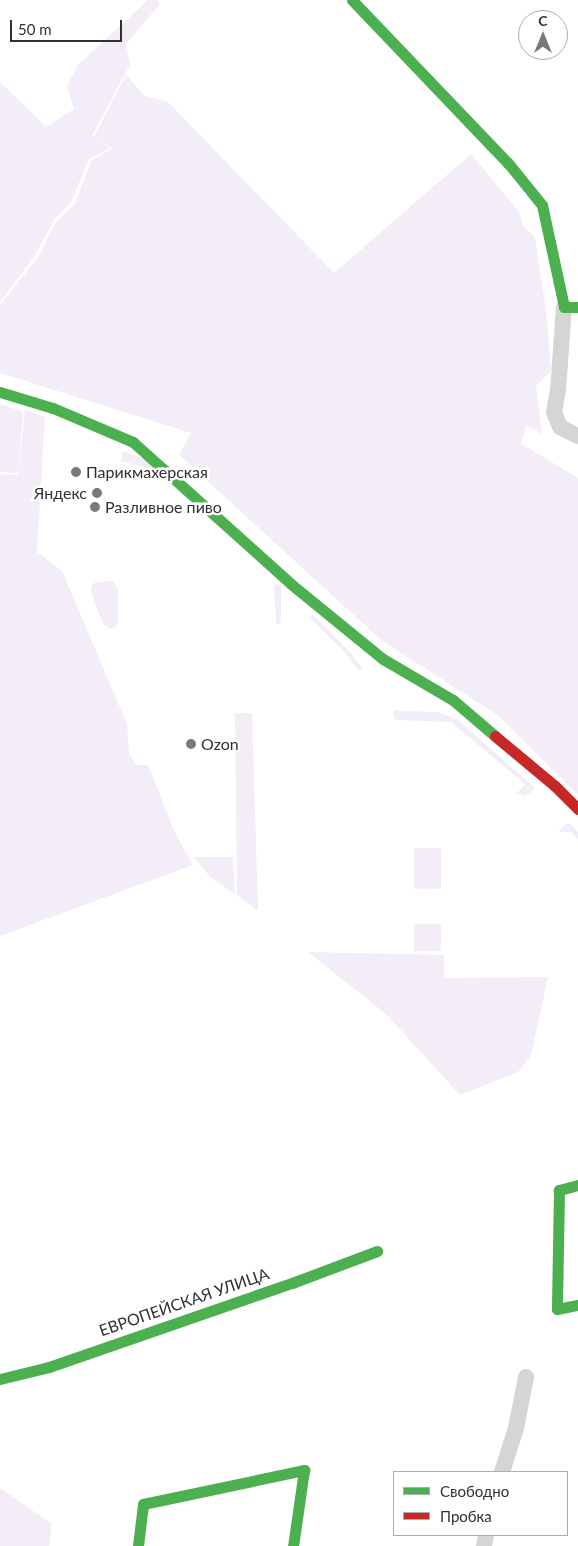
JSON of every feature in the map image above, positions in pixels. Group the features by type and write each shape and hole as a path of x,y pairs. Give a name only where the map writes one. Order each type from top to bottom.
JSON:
{"street":[{"path":"352,0 508,163 542,205 571,307 554,412 560,427 578,436"},
{"path":"0,392 53,408 133,442 291,584 383,659 453,700 555,786 578,809"},
{"path":"578,1185 559,1190 557,1309 578,1306"},
{"name":"ЕВРОПЕЙСКАЯ УЛИЦА","path":"0,1379 49,1367 292,1283 377,1250"},
{"path":"502,1471 516,1428 526,1377"},
{"path":"138,1546 143,1504 216,1487 304,1470 293,1546"}],"shaded area":[{"path":"148,0 158,0 160,4 126,44 130,65 92,136 111,148 89,159 71,202 54,220 35,255 0,302 0,82 46,127 74,109 67,86 77,66"},
{"path":"126,75 145,96 168,102 334,273 471,154 520,213 523,226 535,237 547,317 551,371 536,386 542,434 526,425 522,444 578,478 578,795 499,716 381,640 179,455 191,433 0,373 0,305 39,256 55,223 75,204 91,161 113,148 94,137"},
{"path":"0,404 23,412 18,473 0,472"},
{"path":"25,409 45,417 37,552 62,571 127,724 129,754 136,765 148,765 175,833 193,865 0,936 0,474 18,475"},
{"path":"122,451 150,461 155,471 121,462"},
{"path":"113,581 118,589 118,622 115,627 110,629 103,624 91,591 92,585 96,582"},
{"path":"281,584 281,623 276,624 274,585"},
{"path":"313,615 347,649 362,668 359,671 345,652 310,618"},
{"path":"395,709 399,711 439,712 458,720 535,788 524,796 517,793 525,784 451,722 395,720 393,714"},
{"path":"235,713 252,713 258,911 237,895"},
{"path":"566,824 571,824 578,832 578,839 571,832 558,832"},
{"path":"414,848 441,848 441,889 414,889"},
{"path":"194,857 233,857 235,894 210,877"},
{"path":"414,924 441,924 441,951 414,951"},
{"path":"308,952 444,955 444,978 548,977 531,1055 518,1072 460,1095 386,1014"},
{"path":"0,1488 52,1524 49,1546 0,1546"}],"traffic: fast":[{"path":"352,0 508,163 542,205 564,307 578,307"},
{"path":"0,392 53,408 133,442 291,584 383,659 453,700 495,736"},
{"path":"578,1185 559,1190 557,1309 578,1305"},
{"path":"0,1379 49,1367 292,1283 377,1251"},
{"path":"138,1546 143,1504 304,1470 293,1546"}],"traffic: jam":[{"path":"495,736 555,786 578,809"}],"place":[{"name":"Парикмахерская","path":"76,472"},
{"name":"Яндекс","path":"97,493"},
{"name":"Разливное пиво","path":"95,507"},
{"name":"Ozon","path":"191,744"}]}
